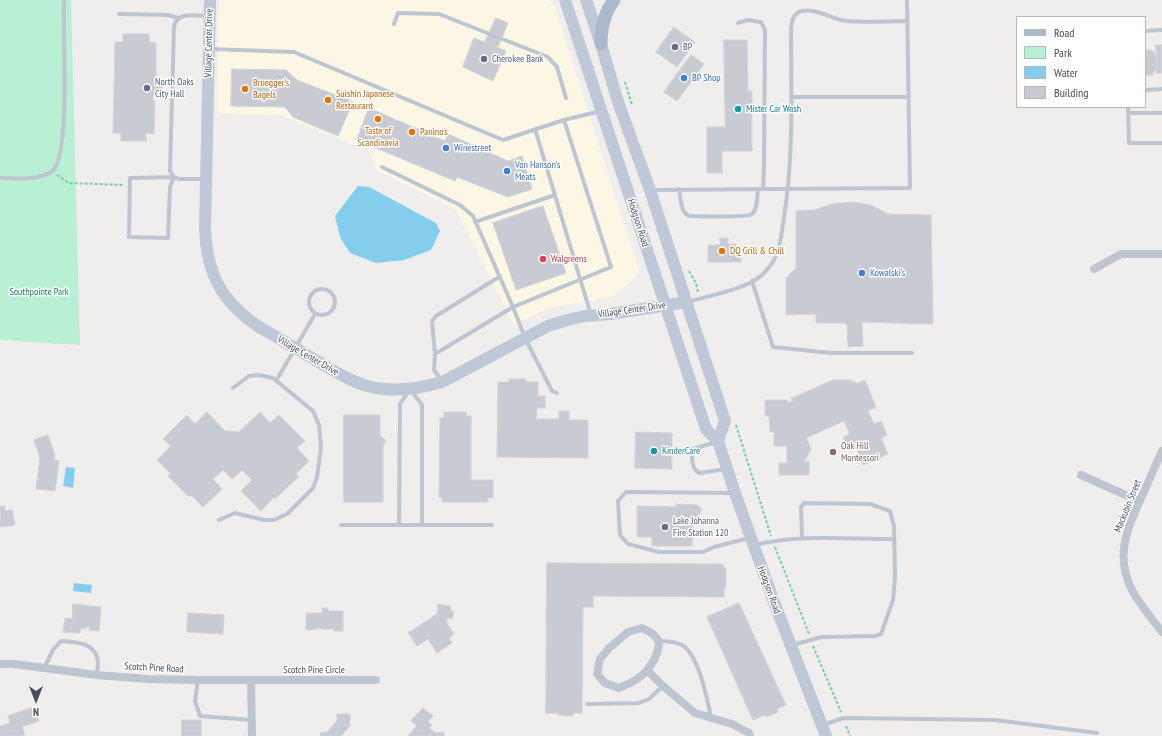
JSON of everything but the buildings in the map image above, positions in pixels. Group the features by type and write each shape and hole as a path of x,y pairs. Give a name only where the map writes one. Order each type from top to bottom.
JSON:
{"main road":[{"name":"Village Center Drive","path":"210,0 204,229 206,248 216,281 225,295 246,318 343,376 360,384 376,388 410,389 442,382 554,324 567,320 687,302"},
{"name":"Hodgson Road","path":"565,0 706,429 718,441 752,542 790,646 824,731"},
{"path":"586,0 602,44 618,102 650,190 725,421 718,441"},
{"path":"602,44 602,30 605,17 614,0"}],"street":[{"path":"1094,269 1121,254 1162,254"},
{"name":"Mackubin Street","path":"1162,451 1139,501 1126,535 1124,550 1124,564 1127,578 1133,592 1162,632"},
{"path":"1081,475 1139,501"},
{"path":"642,628 656,636 660,646 653,664 648,671 632,683 619,688 606,683 597,674 600,659 609,648 628,632 642,628"},
{"name":"Scotch Pine Road","path":"0,664 14,664 97,675 147,679 251,680"},
{"path":"648,671 695,713 732,724 749,733 750,736"},
{"path":"251,680 252,736"},
{"name":"Scotch Pine Circle","path":"251,680 376,680"}],"lane":[{"path":"0,178 30,179 52,172 59,161 64,123 64,0"},
{"path":"650,190 910,188 907,0"},
{"path":"687,302 730,290 752,281 769,268 775,259 780,245 788,189 791,97 791,28 795,14 801,11 812,11 834,19 846,21 907,21"},
{"path":"119,14 168,15 178,18"},
{"path":"394,24 398,14 439,14 548,57 557,67 566,98"},
{"path":"174,177 170,171 175,21 183,16 210,16"},
{"path":"679,189 682,206 686,214 689,216 747,216 752,214 755,210 761,189 764,167 765,30 761,22 748,20 738,23"},
{"path":"1146,31 1162,30"},
{"path":"209,49 294,52 503,140 564,120 601,111"},
{"path":"1146,90 1162,90"},
{"path":"791,97 908,97"},
{"path":"1128,108 1129,143 1162,143"},
{"path":"1128,113 1162,113"},
{"path":"435,354 513,307 611,267 564,120"},
{"path":"535,130 592,316"},
{"path":"382,167 460,205 473,216 525,338 552,391 557,393"},
{"path":"174,177 170,187 168,238 129,237 130,178 174,177 179,179 206,179"},
{"path":"476,222 555,195"},
{"path":"442,382 434,370 435,354 432,322 436,316 499,277"},
{"path":"752,281 773,347 831,353 912,353"},
{"path":"320,289 330,291 334,297 335,305 331,312 323,316 315,314 309,307 309,299 313,292 320,289"},
{"path":"276,381 315,314"},
{"path":"219,520 235,513 264,520 274,520 287,514 313,488 317,477 321,447 319,425 314,411 273,378 259,375 249,376 233,388"},
{"path":"399,525 400,404 410,389 422,405 422,525"},
{"path":"718,441 693,450 694,469 700,473 727,469"},
{"path":"735,493 626,492 618,501 620,535 628,544 659,552 703,552 714,547 802,538 894,539"},
{"path":"790,646 821,637 875,636 881,634 893,600 895,578 894,526 890,511 870,504 804,503 802,507 802,538"},
{"path":"341,525 492,525"},
{"path":"44,668 53,650 60,641 79,642 92,648 98,661 97,675"},
{"path":"658,641 673,642 683,646 688,652 697,665 711,717"},
{"path":"198,680 195,701 200,716 252,720"},
{"path":"587,704 639,703 649,699 663,686"},
{"path":"824,731 843,718 996,720 1097,733"}],"path":[{"path":"623,76 632,105"},
{"path":"52,172 69,182 130,186"},
{"path":"734,421 770,534"},
{"path":"774,546 807,630"},
{"path":"814,647 842,715"},
{"path":"844,722 850,736"}],"shaded area":[{"path":"219,0 548,0 554,4 640,274 611,297 548,308 514,325 455,209 378,171 369,151 282,116 217,113"}],"green space":[{"name":"Southpointe Park","path":"0,0 71,0 80,345 0,340"}],"water":[{"path":"358,186 369,187 436,223 440,231 431,250 404,260 376,263 350,253 340,237 335,216"},
{"path":"66,467 75,468 73,488 63,486"},
{"path":"74,583 92,585 91,593 73,591"}],"place":[{"name":"BP","path":"675,47"},
{"name":"Cherokee Bank","path":"484,59"},
{"name":"BP Shop","path":"684,78"},
{"name":"North Oaks City Hall","path":"147,88"},
{"name":"Bruegger's Bagels","path":"245,89"},
{"name":"Suishin Japanese Restaurant","path":"328,100"},
{"name":"Mister Car Wash","path":"738,109"},
{"name":"Taste of Scandinavia","path":"378,119"},
{"name":"Panino's","path":"412,132"},
{"name":"Winestreet","path":"446,148"},
{"name":"Von Hanson's Meats","path":"507,171"},
{"name":"DQ Grill & Chill","path":"722,251"},
{"name":"Walgreens","path":"543,259"},
{"name":"Kowalski's","path":"862,273"},
{"name":"KinderCare","path":"654,451"},
{"name":"Oak Hill Montessori","path":"833,452"},
{"name":"Lake Johanna Fire Station 120","path":"665,527"}]}
